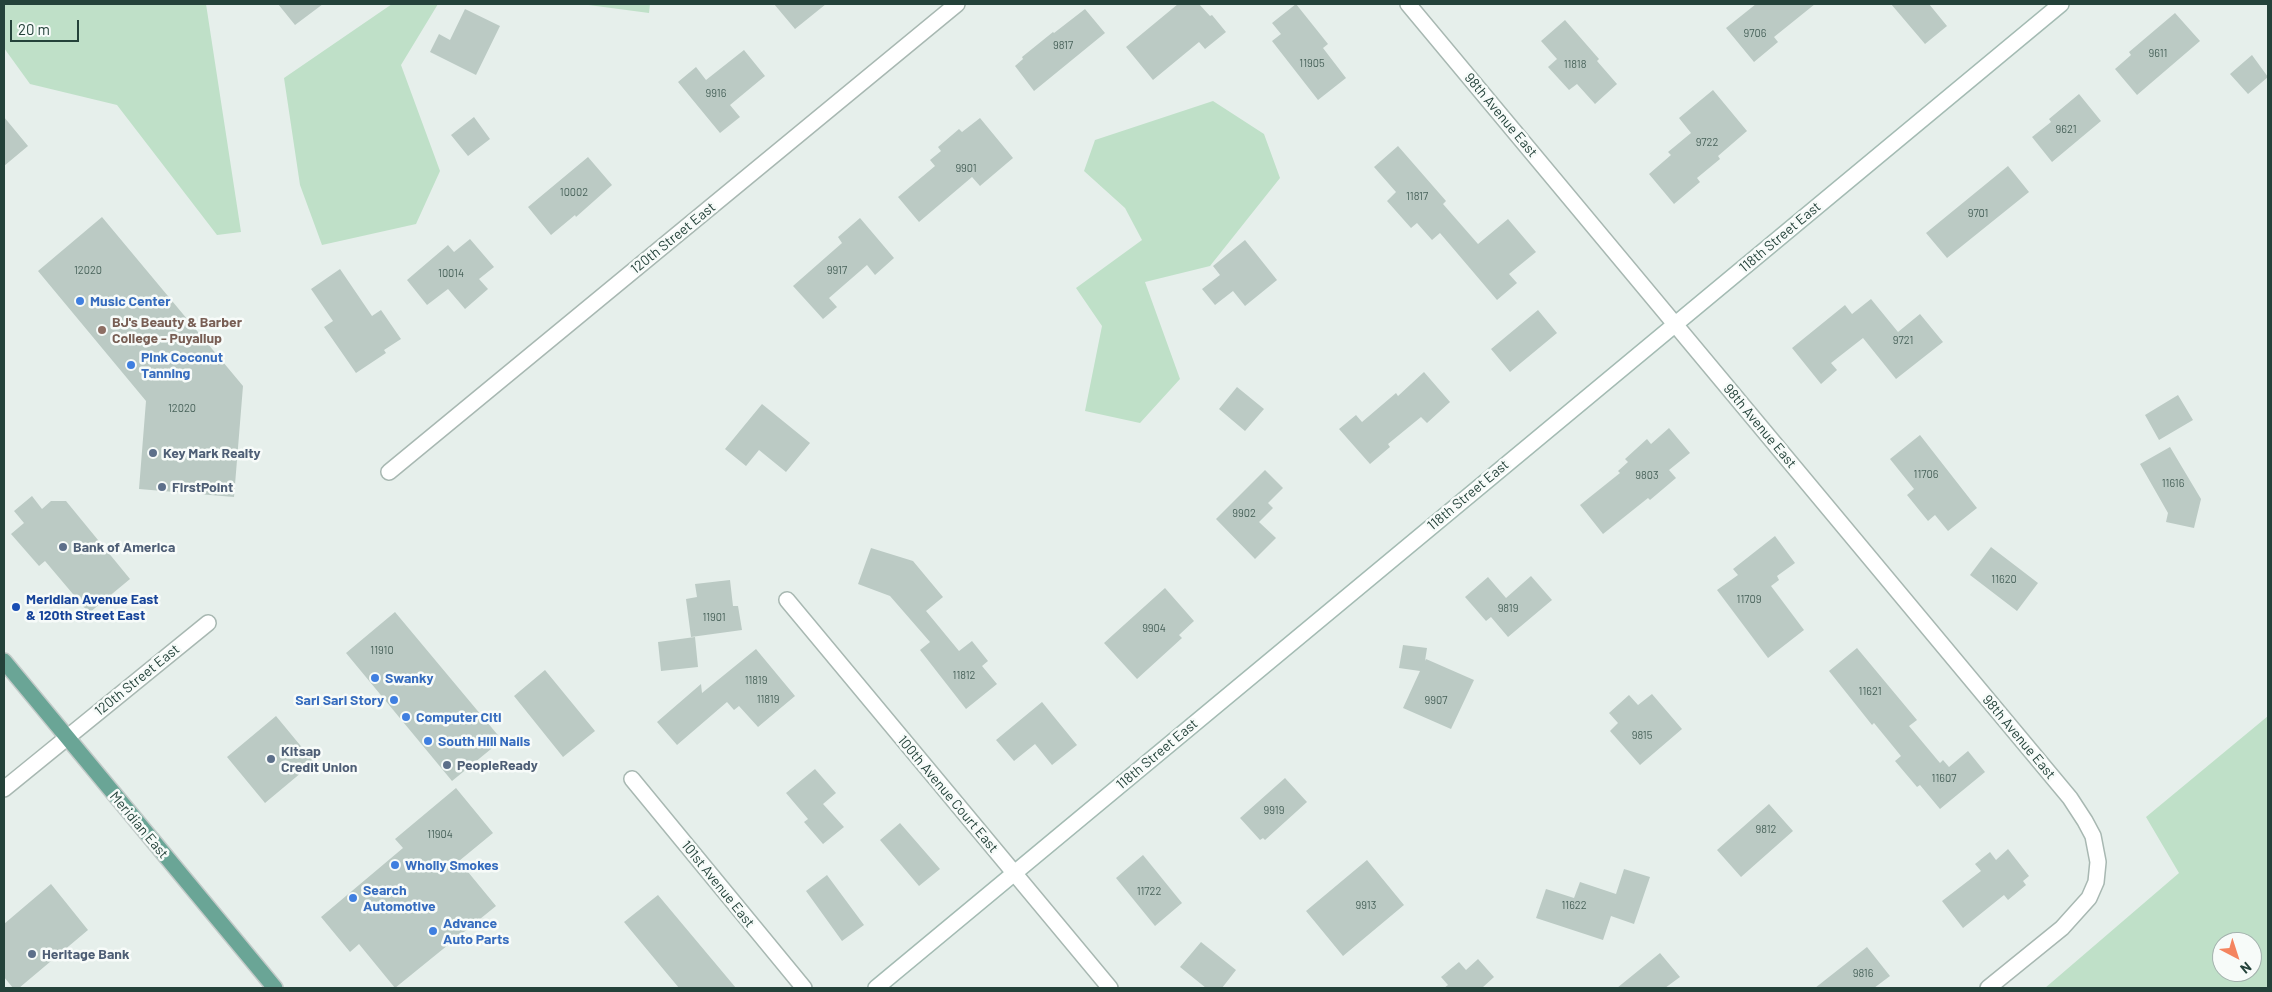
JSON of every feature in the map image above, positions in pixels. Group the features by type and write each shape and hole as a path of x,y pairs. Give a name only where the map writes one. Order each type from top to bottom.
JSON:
{"main road":[{"name":"Meridian East","path":"4,661 275,988"}],"street":[{"name":"120th Street East","path":"390,472 957,4"},
{"name":"98th Avenue East","path":"1408,4 2070,798 2093,836 2098,856 2098,875 2094,888 2079,912 1988,988"},
{"name":"118th Street East","path":"876,988 2061,4"},
{"name":"100th Avenue Court East","path":"786,600 1110,988"},
{"name":"120th Street East","path":"4,790 208,623"},
{"name":"101st Avenue East","path":"632,779 804,988"}],"green space":[{"path":"4,4 206,4 241,232 217,235 117,105 30,84 4,48"},
{"path":"392,4 438,4 401,65 440,171 416,224 322,245 300,185 284,78"},
{"path":"581,4 650,4 649,13"},
{"path":"1213,101 1264,134 1280,178 1210,266 1145,282 1180,379 1140,423 1085,411 1102,326 1076,288 1142,240 1125,208 1084,171 1095,140"},
{"path":"2268,716 2268,988 2045,988 2179,873 2146,817"}],"building":[{"path":"278,4 323,4 295,25"},
{"path":"774,4 826,4 795,29"},
{"path":"1178,4 1199,4 1210,16 1212,15 1226,32 1205,49 1199,42 1153,80 1126,47"},
{"path":"1296,4 1328,44 1323,48 1346,78 1318,100 1272,41 1281,34 1272,23"},
{"path":"1756,4 1815,4 1774,37 1778,42 1754,62 1726,28"},
{"path":"1891,4 1929,4 1947,26 1925,44"},
{"path":"465,9 500,26 476,75 430,52 439,34 450,40"},
{"path":"1085,9 1105,33 1034,91 1015,66 1023,59 1022,57"},
{"path":"2175,13 2200,41 2137,95 2115,69 2131,55 2129,52"},
{"path":"1565,20 1599,59 1597,61 1617,84 1595,104 1577,84 1569,90 1548,67 1557,59 1541,41"},
{"path":"744,50 765,76 730,105 740,117 720,133 678,82 696,67 706,80"},
{"path":"2252,55 2268,77 2248,94 2230,74"},
{"path":"1713,90 1747,131 1718,156 1720,159 1697,178 1700,182 1674,204 1649,174 1671,155 1668,152 1691,133 1679,118"},
{"path":"2079,94 2101,121 2052,162 2032,137 2051,122 2049,119"},
{"path":"4,117 28,146 4,166"},
{"path":"474,117 490,139 468,156 451,135"},
{"path":"980,118 1013,158 980,186 972,177 919,222 898,197 935,166 930,160 941,151 938,147 959,129 962,132"},
{"path":"1398,146 1446,201 1443,204 1478,244 1508,219 1536,252 1509,274 1517,283 1497,300 1440,233 1432,240 1417,223 1411,228 1387,201 1396,192 1374,167"},
{"path":"588,157 612,185 576,217 575,215 551,235 528,207"},
{"path":"2008,166 2029,192 1947,258 1926,233"},
{"path":"102,217 243,386 234,497 139,489 146,401 38,271"},
{"path":"860,218 894,258 875,275 867,265 829,298 837,307 823,319 793,286 842,243 838,237"},
{"path":"470,239 494,267 479,279 488,289 465,309 448,289 427,305 407,280 448,245 454,252"},
{"path":"1245,240 1277,280 1245,306 1233,291 1215,305 1202,289 1220,275 1213,266"},
{"path":"340,269 372,316 381,310 401,339 384,350 386,353 356,373 324,327 333,321 311,289"},
{"path":"1871,299 1898,332 1920,314 1943,342 1896,379 1863,338 1831,363 1837,370 1821,384 1792,348 1845,305 1852,314"},
{"path":"1538,310 1557,333 1510,372 1491,349"},
{"path":"1424,372 1450,402 1427,423 1421,417 1388,444 1390,447 1370,464 1339,429 1356,415 1362,422 1396,393 1398,396"},
{"path":"1237,387 1264,409 1245,431 1219,409"},
{"path":"2178,395 2193,420 2159,440 2145,415"},
{"path":"762,404 810,443 786,472 759,450 746,466 725,449"},
{"path":"1669,428 1690,453 1669,470 1676,478 1650,500 1648,498 1603,534 1580,505 1620,473 1618,471 1628,462 1625,459 1647,439 1651,444"},
{"path":"1920,435 1977,508 1948,531 1935,515 1928,521 1907,495 1914,489 1890,459"},
{"path":"2170,447 2201,499 2194,528 2166,522 2168,513 2140,464"},
{"path":"1265,470 1283,488 1268,503 1273,508 1259,522 1276,538 1255,559 1216,519"},
{"name":"Bank of America","path":"32,496 42,509 51,501 66,501 130,579 89,613 45,561 39,566 11,534 24,523 14,511"},
{"path":"1775,536 1795,563 1777,576 1779,580 1771,586 1804,630 1768,658 1717,590 1738,575 1733,569"},
{"path":"1991,547 2038,583 2017,611 1970,575"},
{"path":"871,548 913,561 943,597 926,611 959,651 972,641 988,661 982,666 997,684 966,709 920,650 930,642 890,596 858,584"},
{"path":"1531,576 1552,600 1508,637 1491,617 1486,621 1465,597 1488,577 1506,598"},
{"path":"730,580 733,606 738,606 742,630 691,637 686,599 697,597 695,584"},
{"path":"1165,588 1194,621 1179,635 1182,638 1137,679 1104,643"},
{"path":"395,612 502,740 452,781 346,653"},
{"path":"695,637 698,667 661,671 658,642"},
{"path":"1403,645 1427,648 1425,661 1426,659 1474,680 1451,729 1403,708 1420,671 1399,668"},
{"path":"1857,648 1917,720 1909,726 1940,763 1943,760 1949,767 1968,751 1985,772 1940,809 1920,785 1917,787 1895,761 1901,756 1874,723 1872,725 1829,671"},
{"path":"756,649 795,696 758,727 739,706 734,710 727,702 677,745 657,722 701,684 702,693"},
{"path":"545,670 595,731 563,757 514,696"},
{"path":"1652,694 1682,729 1640,765 1610,731 1618,723 1609,713 1629,695 1638,705"},
{"path":"1042,702 1077,745 1052,765 1035,744 1014,761 996,740"},
{"name":"Kitsap Credit Union","path":"276,716 314,762 265,803 227,757"},
{"path":"815,769 836,793 823,804 844,827 823,844 804,822 808,819 786,793"},
{"path":"1285,778 1307,802 1265,840 1263,838 1260,840 1240,818"},
{"path":"456,788 493,833 459,861 496,906 395,988 359,944 350,952 321,917 403,848 395,839"},
{"path":"1769,804 1793,831 1741,877 1717,850"},
{"path":"900,823 940,869 919,886 880,840"},
{"path":"2008,849 2029,876 2023,881 2026,885 2008,900 2004,895 1963,928 1942,901 1981,871 1975,864 1990,852 1996,860"},
{"path":"1143,855 1182,903 1155,926 1116,878"},
{"path":"1367,860 1404,905 1343,956 1306,911"},
{"path":"1624,869 1650,877 1634,924 1611,916 1603,940 1536,918 1546,889 1574,898 1580,882 1616,894"},
{"path":"827,875 864,925 842,941 806,891"},
{"name":"Heritage Bank","path":"51,884 88,930 19,988 13,988 4,977 4,924"},
{"path":"658,895 736,988 679,988 624,922"},
{"path":"1201,942 1236,970 1222,988 1206,988 1180,967"},
{"path":"1867,947 1890,976 1874,988 1815,988"},
{"path":"1660,953 1680,977 1665,988 1617,988"},
{"path":"1478,959 1494,977 1482,988 1444,988 1448,985 1441,977 1459,962 1466,970"}],"place":[{"name":"Music Center","path":"80,301"},
{"name":"BJ's Beauty & Barber College - Puyallup","path":"102,330"},
{"name":"Pink Coconut Tanning","path":"131,365"},
{"name":"Key Mark Realty","path":"153,453"},
{"name":"FirstPoint","path":"162,487"},
{"name":"Bank of America","path":"63,547"},
{"name":"Meridian Avenue East & 120th Street East","path":"16,607"},
{"name":"Swanky","path":"375,678"},
{"name":"Sari Sari Story","path":"394,700"},
{"name":"Computer Citi","path":"406,717"},
{"name":"South Hill Nails","path":"428,741"},
{"name":"Kitsap Credit Union","path":"271,759"},
{"name":"PeopleReady","path":"447,765"},
{"name":"Wholly Smokes","path":"395,865"},
{"name":"Search Automotive","path":"353,898"},
{"name":"Advance Auto Parts","path":"433,931"},
{"name":"Heritage Bank","path":"32,954"}]}
